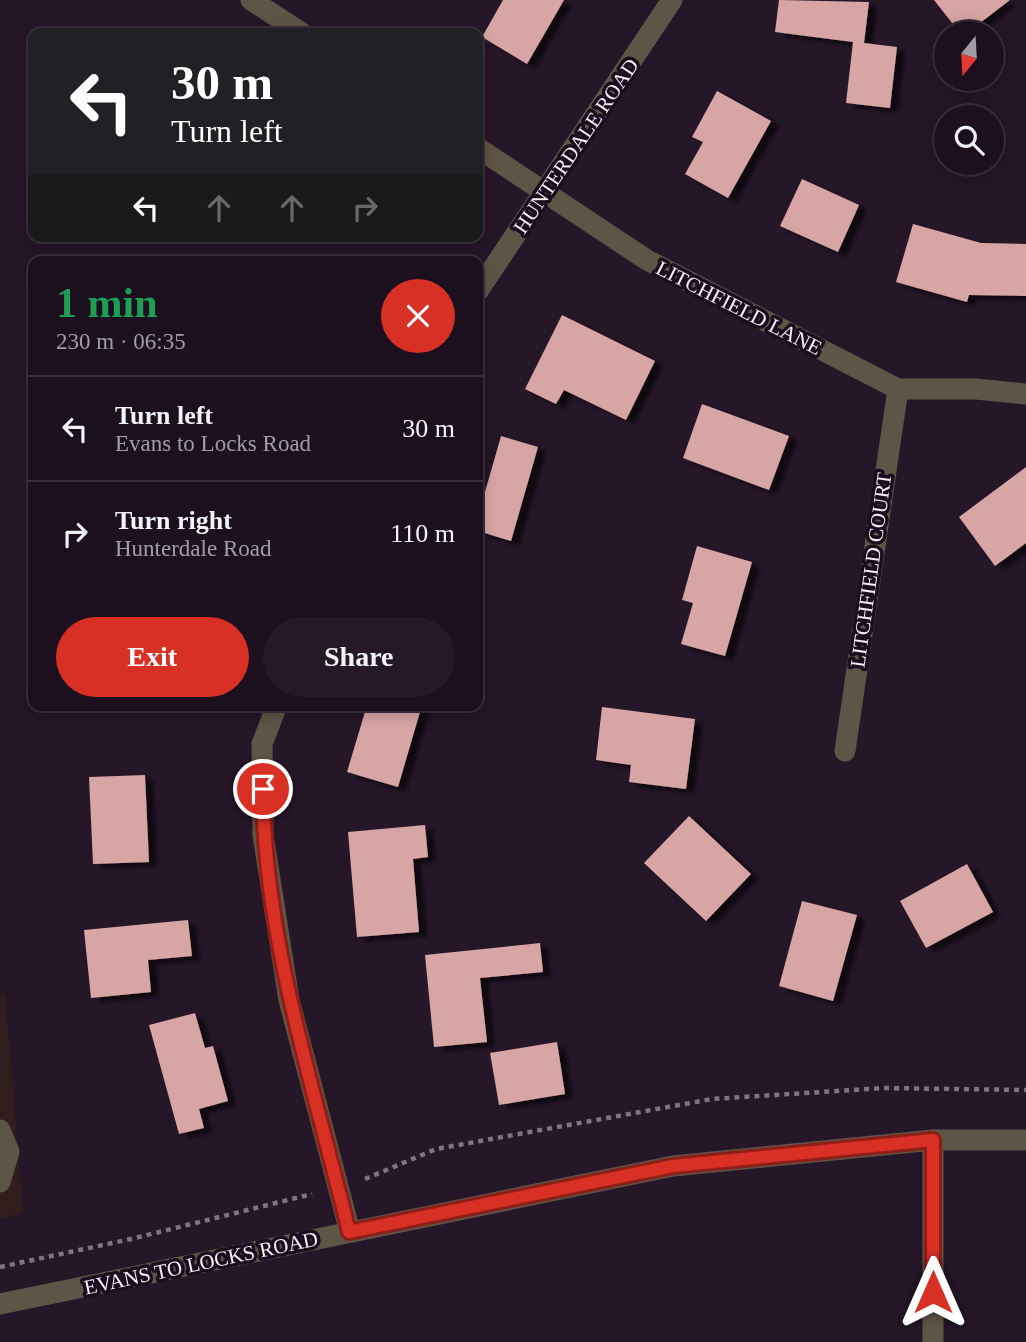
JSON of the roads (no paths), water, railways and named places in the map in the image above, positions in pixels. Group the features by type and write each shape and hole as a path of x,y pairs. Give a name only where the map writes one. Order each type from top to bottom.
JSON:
{"street":[{"path":"251,0 294,28"},
{"name":"HUNTERDALE ROAD","path":"483,284 546,193 672,0"},
{"name":"LITCHFIELD LANE","path":"483,151 647,260 898,389 976,389 1026,394"},
{"name":"LITCHFIELD COURT","path":"845,751 898,389"},
{"path":"276,711 262,744 263,835 289,1000 349,1232"},
{"path":"0,1182 9,1152 1,1125"},
{"path":"933,1140 933,1342"},
{"name":"EVANS TO LOCKS ROAD","path":"0,1304 673,1166 933,1140 1026,1140"}]}
